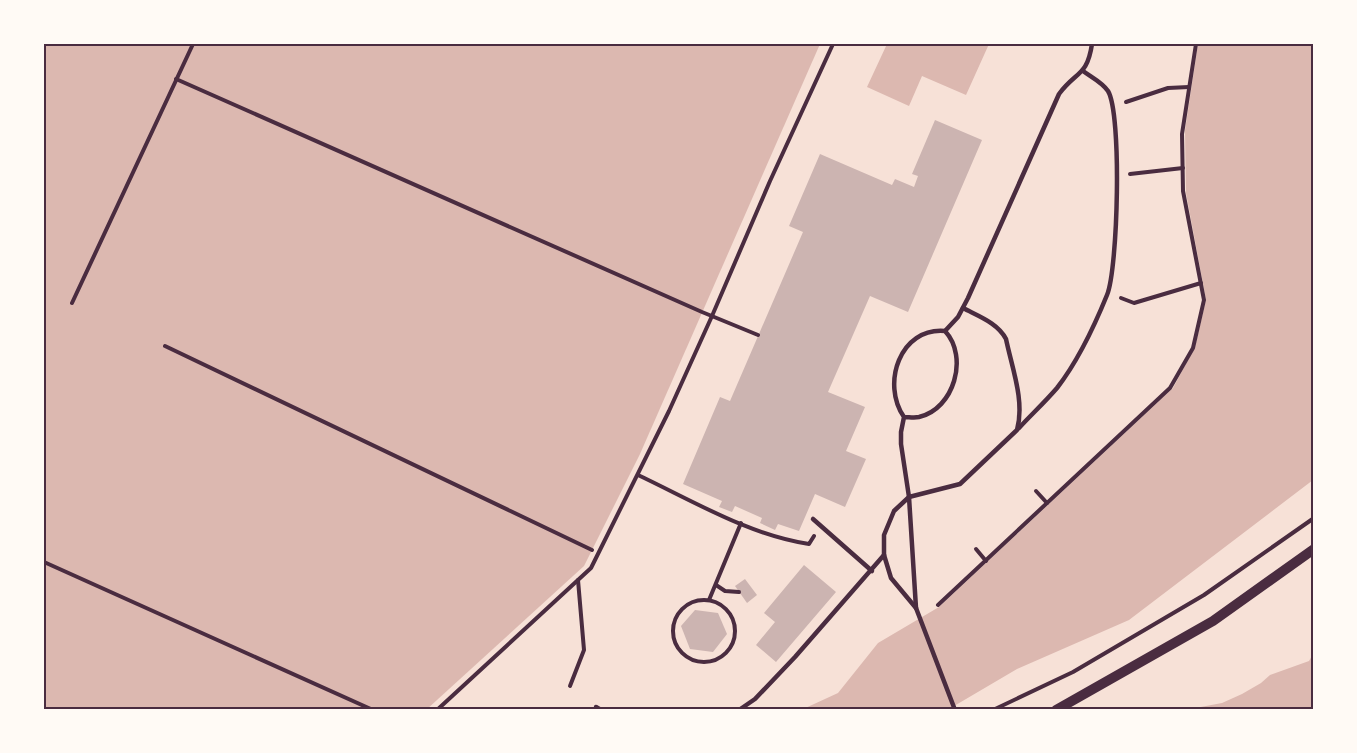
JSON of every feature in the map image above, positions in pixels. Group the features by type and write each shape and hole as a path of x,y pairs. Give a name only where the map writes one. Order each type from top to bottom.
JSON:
{"street":[{"path":"1056,710 1214,621 1314,549"}],"lane":[{"path":"945,331 963,308 1059,94 1065,85 1083,71 1088,63 1092,44"},
{"path":"916,608 891,578 884,555 884,535 894,511 909,497 960,483 1017,430 1057,387 1077,359 1108,293 1113,272 1117,173 1115,120 1107,90 1083,71"},
{"path":"963,308 995,325 1006,339 1019,401 1020,420 1017,430"},
{"path":"904,417 919,417 933,409 952,389 956,377 957,355 951,338 945,331 938,330 922,335 905,349 898,361 893,382 897,407 904,417 901,444 909,497 916,608 954,708"},
{"path":"813,519 872,571"},
{"path":"739,710 755,699 795,657 884,555"}],"path":[{"path":"72,303 193,44"},
{"path":"437,710 591,568 638,475 712,316 832,44"},
{"path":"938,605 1170,388 1192,348 1204,300 1183,191 1182,134 1196,44"},
{"path":"177,79 758,335"},
{"path":"1113,107 1168,88 1189,87"},
{"path":"1117,173 1146,173 1183,168"},
{"path":"1108,293 1134,303 1201,283"},
{"path":"165,346 592,550"},
{"path":"638,475 782,540 808,544 820,525"},
{"path":"1036,491 1047,503"},
{"path":"993,710 1073,672 1204,596 1314,518"},
{"path":"709,600 741,523"},
{"path":"976,549 986,561"},
{"path":"44,562 373,710"},
{"path":"570,686 584,650 578,580"},
{"path":"716,585 725,591 739,592"},
{"path":"703,599 709,600 723,606 730,613 735,623 736,633 734,643 728,652 711,662 700,663 682,654 676,646 673,625 676,615 683,607 703,599"}],"shaded area":[{"path":"44,44 820,44 640,454 584,566 426,710 44,709"},
{"path":"887,44 989,44 966,95 922,76 909,106 867,87"},
{"path":"1198,44 1313,44 1313,480 1129,620 1017,669 949,709 801,710 838,693 878,643 939,607 1173,388 1195,347 1206,300 1186,193 1185,130"},
{"path":"1313,654 1313,709 1190,709 1222,703 1261,683 1270,675 1309,661"}],"building":[{"path":"935,120 982,140 908,312 870,296 828,392 865,407 846,451 866,459 845,507 815,494 799,531 778,524 775,530 760,523 762,518 735,506 732,512 719,507 722,501 683,484 720,397 730,401 803,232 789,226 820,154 892,185 895,179 914,187 918,176 912,174"},
{"path":"804,565 836,592 776,662 756,645 775,622 764,613"},
{"path":"745,579 757,595 747,603 735,586"},
{"path":"695,610 718,613 727,634 713,652 690,649 681,626"}]}
